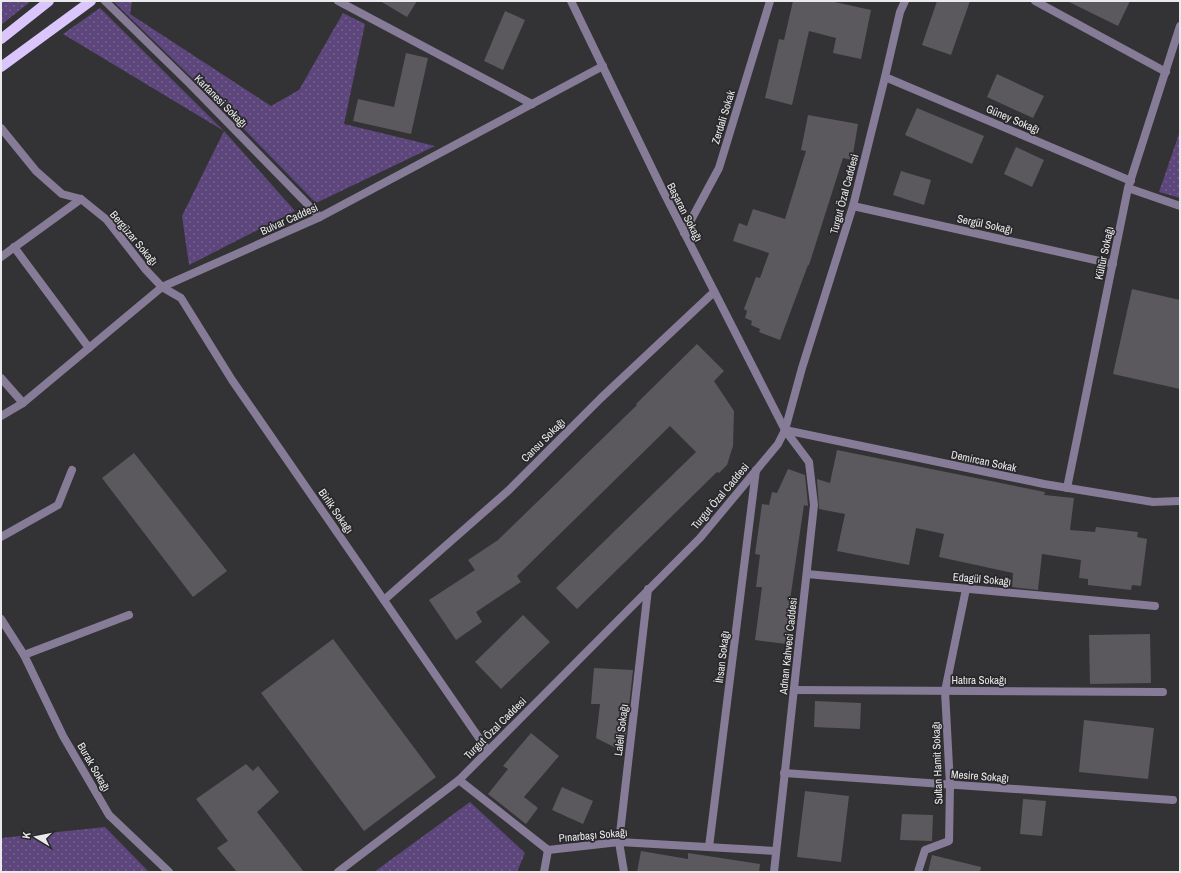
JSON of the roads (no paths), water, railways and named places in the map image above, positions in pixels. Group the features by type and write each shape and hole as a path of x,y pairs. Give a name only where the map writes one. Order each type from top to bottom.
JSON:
{"main road":[{"path":"1,39 49,1"},
{"path":"1,67 91,1"}],"street":[{"name":"Kartanesi Sokağı","path":"105,1 320,217"},
{"path":"338,1 532,104"},
{"name":"Başaran Sokağı","path":"571,1 662,191 785,430"},
{"name":"Zerdali Sokak","path":"684,233 719,168 770,1"},
{"name":"Turgut Özal Caddesi","path":"338,872 459,780 700,538 778,444 785,430 802,368 853,206 900,12 905,1"},
{"path":"1035,1 1166,72"},
{"name":"Kültür Sokağı","path":"1067,488 1112,264 1130,184 1180,26"},
{"name":"Bulvar Caddesi","path":"1,416 23,403 162,287 320,217 603,66"},
{"name":"Güney Sokağı","path":"885,77 1180,206"},
{"name":"Bergüzar Sokağı","path":"1,128 36,171 62,194 81,199 107,220 146,270 162,287"},
{"path":"1,256 81,199"},
{"name":"Sergül Sokağı","path":"853,206 1112,264"},
{"path":"14,247 89,348"},
{"name":"Birlik Sokağı","path":"162,287 181,298 232,380 488,751"},
{"name":"Cansu Sokağı","path":"384,600 509,490 601,398 714,292"},
{"path":"1,378 23,403"},
{"name":"Demircan Sokak","path":"785,430 1044,484 1153,502 1180,501"},
{"name":"Adnan Kahveci Caddesi","path":"774,872 814,505 810,462 785,430"},
{"path":"1,537 58,505 72,470"},
{"name":"İhsan Sokağı","path":"709,847 756,470"},
{"name":"Edagül Sokağı","path":"807,574 1155,606"},
{"name":"Sultan Hamit Sokağı","path":"918,872 925,850 949,841 950,785 945,691 966,589"},
{"name":"Laleli Sokağı","path":"624,872 619,842 648,590"},
{"path":"24,655 129,615"},
{"name":"Burak Sokağı","path":"1,619 24,655 63,736 109,815 168,872"},
{"name":"Hatıra Sokağı","path":"794,690 1163,692"},
{"name":"Mesire Sokağı","path":"784,773 1174,800"},
{"name":"Pınarbaşı Sokağı","path":"459,780 548,850 619,842 776,851"},
{"path":"544,872 548,850"}]}
